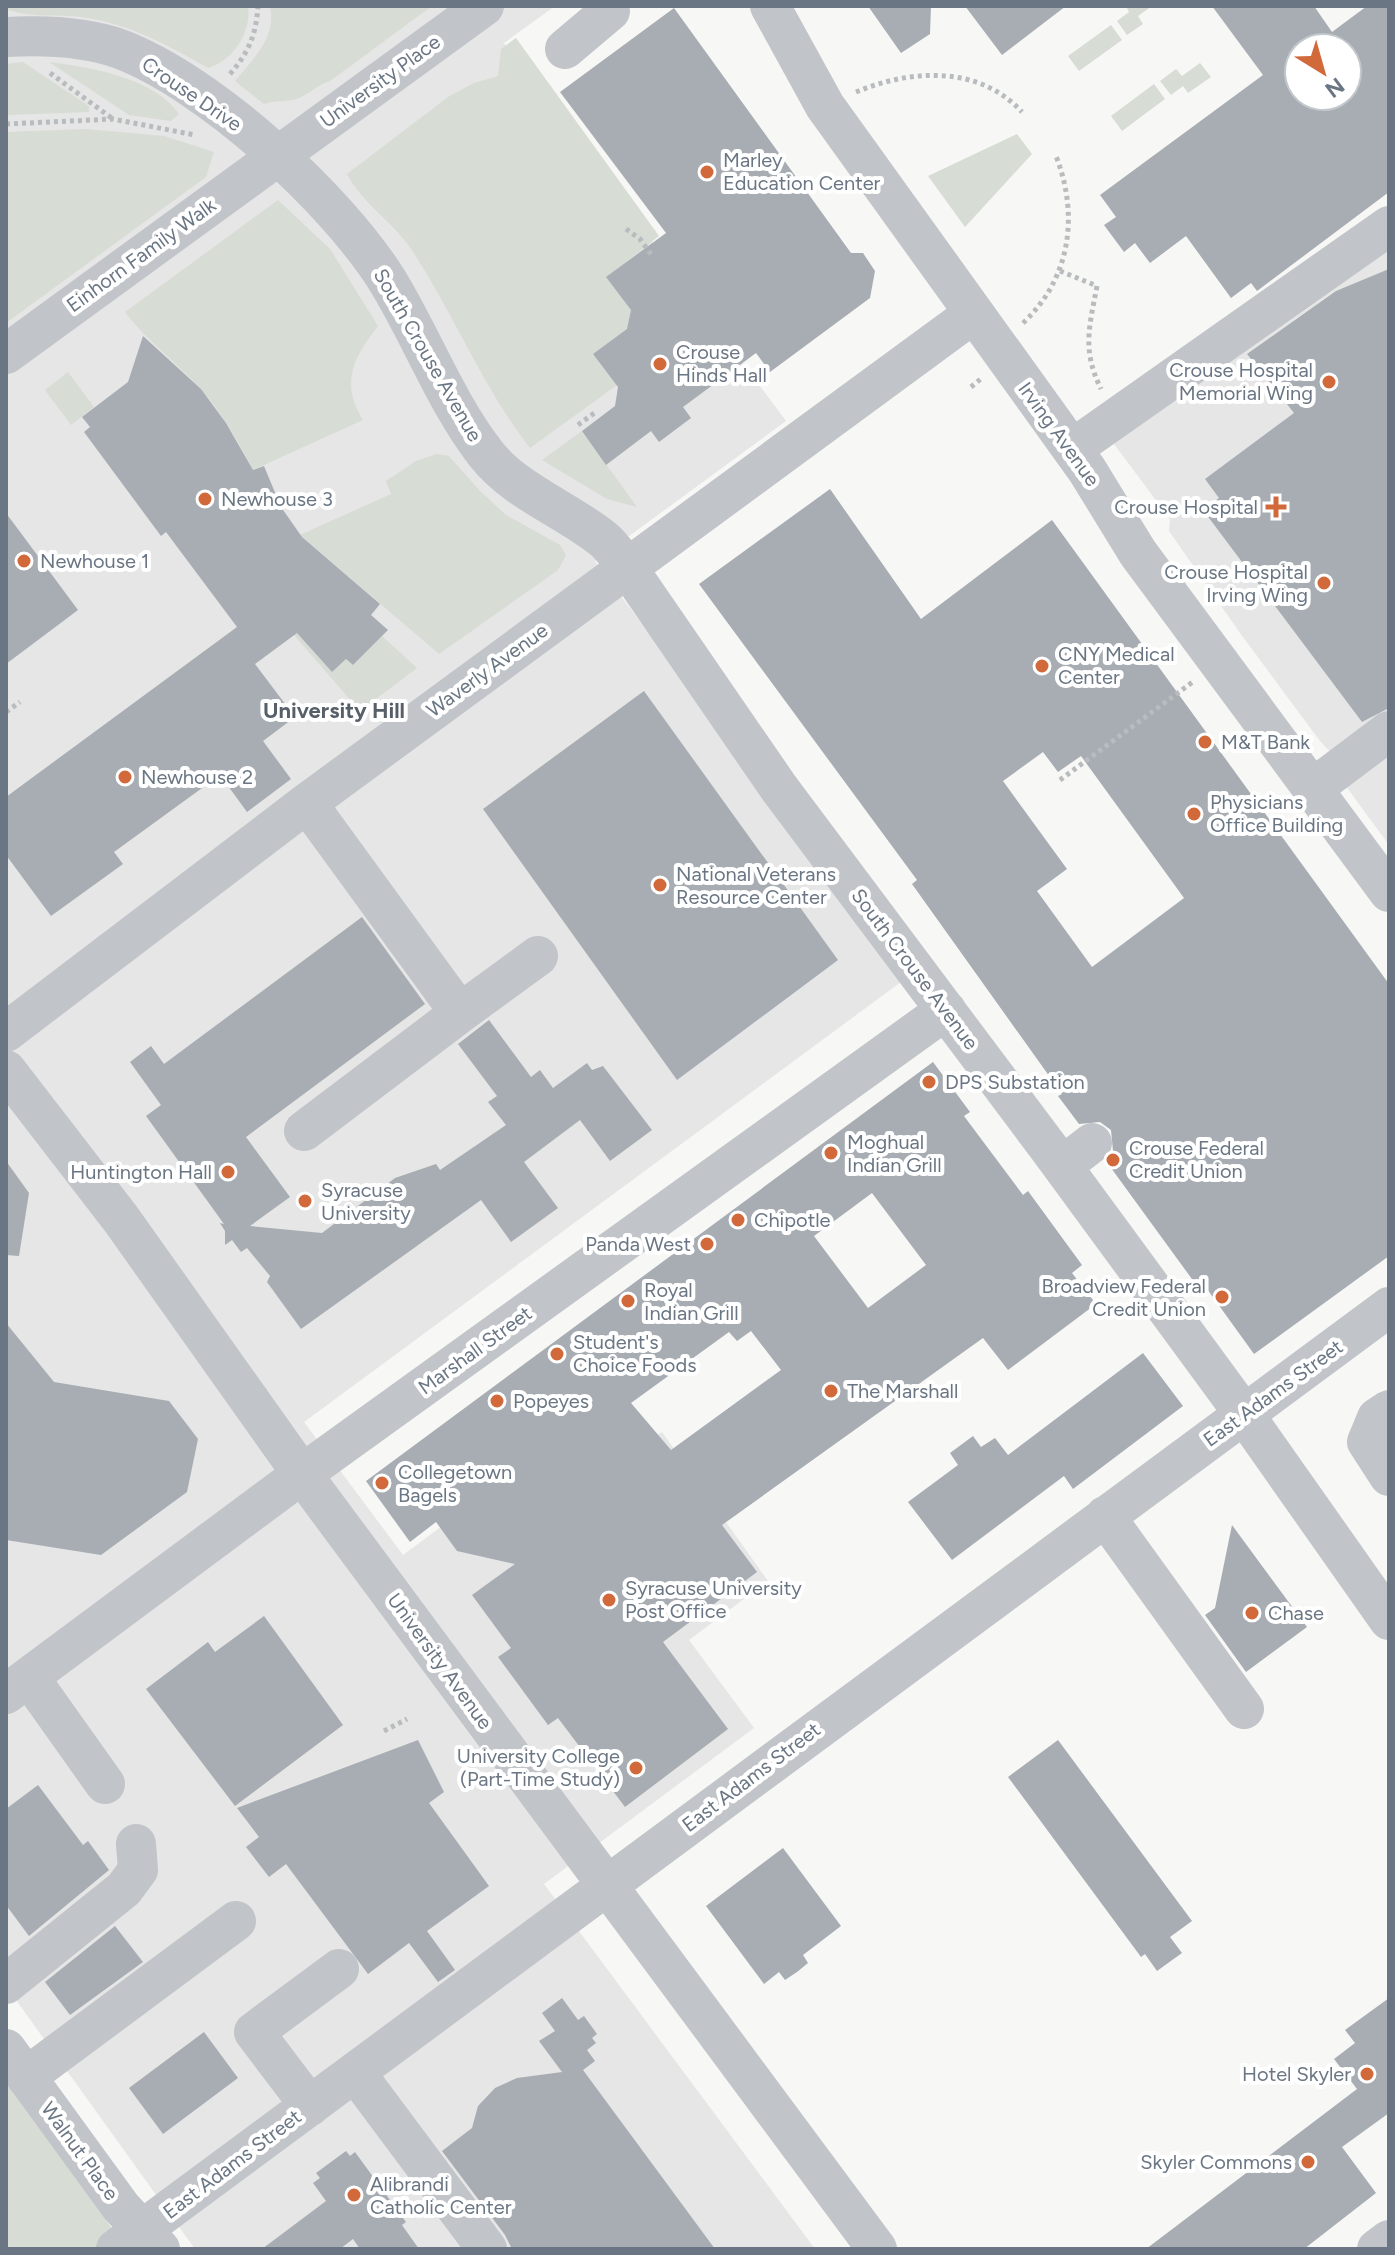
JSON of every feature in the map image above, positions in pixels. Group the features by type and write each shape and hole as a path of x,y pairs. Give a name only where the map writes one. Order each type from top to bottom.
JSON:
{"street":[{"name":"University Place","path":"276,156 484,6"},
{"path":"565,49 610,11 607,6"},
{"name":"Irving Avenue","path":"770,6 825,106 1072,449 1138,553 1389,892"},
{"name":"Crouse Drive","path":"6,37 65,38 117,48 198,94 276,156"},
{"name":"Einhorn Family Walk","path":"6,354 276,156"},
{"name":"South Crouse Avenue","path":"276,156 323,201 386,278 460,415 488,456 503,473 605,540 627,567 779,788 946,1010 1077,1155 1244,1414 1389,1620"},
{"path":"1072,449 1389,226"},
{"name":"Waverly Avenue","path":"6,1032 307,803 973,314"},
{"path":"1312,789 1389,731"},
{"path":"307,803 460,1013"},
{"path":"304,1131 538,956"},
{"name":"Marshall Street","path":"18,1685 302,1474 946,1010"},
{"name":"University Avenue","path":"6,1070 121,1219 302,1474 877,2249"},
{"name":"East Adams Street","path":"139,2243 355,2072 1389,1307"},
{"path":"1389,1410 1377,1418 1367,1442 1389,1476"},
{"path":"1105,1516 1244,1709"},
{"path":"18,1685 105,1784"},
{"path":"6,1984 124,1889 138,1870 136,1844"},
{"path":"16,2063 236,1921"},
{"path":"310,2106 254,2032 339,1969"},
{"name":"Walnut Place","path":"16,2063 139,2243"},
{"path":"355,2072 487,2249"},
{"path":"1377,2249 1389,2240"}],"path":[{"path":"230,75 247,54 256,31 258,6"},
{"path":"42,67 113,119"},
{"path":"825,106 860,90 920,74 980,84 1002,94 1022,112"},
{"path":"6,124 113,119 188,132"},
{"path":"1023,324 1049,294 1060,271 1070,230 1070,208 1056,156"},
{"path":"626,229 640,239 653,257"},
{"path":"1060,271 1097,286 1088,335 1088,362 1107,400"},
{"path":"971,387 983,377"},
{"path":"578,425 597,411"},
{"path":"1060,780 1195,681"},
{"path":"6,712 20,702"},
{"path":"384,1731 407,1719"}],"shaded area":[{"name":"Syracuse University","path":"6,6 555,6 504,43 786,421 595,561 905,979 304,1422 403,1555 562,1437 595,1480 662,1432 768,1581 689,1640 754,1728 544,1884 815,2249 195,2249 6,1986"},
{"path":"6,6 248,6 248,16 244,35 233,52 208,68 164,44 104,21 26,14 6,9"},
{"path":"270,6 432,6 330,81 292,100 264,104 235,81 267,37"},
{"path":"1126,6 1152,6 1138,16 1143,24 1127,35 1117,21 1129,12"},
{"path":"1111,25 1122,40 1079,71 1068,56"},
{"path":"516,38 659,236 607,277 631,310 617,385 530,448 497,400 411,249 360,194 347,174 448,97 474,83 498,76 501,49"},
{"path":"23,62 89,106 89,112 6,115 6,64"},
{"path":"49,62 102,71 138,83 154,91 179,114 171,121 129,115"},
{"path":"1200,63 1211,77 1188,93 1183,86 1171,95 1160,81 1176,69 1182,76"},
{"path":"1154,84 1165,99 1122,131 1111,116"},
{"path":"86,129 164,136 214,152 206,177 6,323 6,132"},
{"path":"1017,134 1032,154 965,227 928,176"},
{"path":"278,200 330,249 378,326 352,371 352,394 363,420 253,470 207,396 125,312"},
{"name":"Crouse Hospital","path":"1389,226 1389,731 1343,766 1320,741 1240,633 1169,531 1170,519 1102,428"},
{"path":"68,372 94,407 71,425 45,390"},
{"path":"582,431 637,507 607,499 542,460"},
{"path":"437,454 449,456 506,515 560,545 566,555 558,570 439,654 300,535 391,494 386,481 416,461"},
{"path":"297,633 332,672 346,659 353,665 382,636 417,668 360,711 294,635"},
{"path":"1389,752 1389,845 1345,785"},
{"path":"6,2082 127,2249 6,2249"}],"building":[{"path":"868,6 931,6 930,34 901,53"},
{"path":"965,6 1066,6 1002,55"},
{"path":"1212,6 1314,6 1332,32 1367,6 1389,6 1389,192 1257,291 1251,283 1231,298 1186,236 1150,263 1135,243 1124,252 1104,225 1116,217 1100,195 1263,75"},
{"name":"Marley Education Center","path":"674,8 851,253 863,253 875,271 870,298 770,372 756,353 683,407 691,418 659,442 651,431 606,465 582,431 615,406 618,387 593,354 627,329 631,310 606,277 666,233 560,92"},
{"name":"Crouse Hospital Irving Wing","path":"1389,269 1389,708 1362,722 1203,510 1219,498 1205,479 1294,413 1247,354 1336,291"},
{"path":"143,336 201,389 226,423 253,470 264,466 281,507 302,537 380,604 371,615 388,630 353,665 346,659 332,672 297,633 255,664 295,717 263,741 291,779 247,812 220,775 114,852 123,864 51,916 6,855 6,797 237,627 166,532 161,536 84,432 90,427 82,417 128,382"},
{"path":"830,489 921,619 1052,520 1389,984 1389,1256 1254,1354 1202,1282 1197,1286 1106,1161 1113,1151 1111,1130 1100,1122 1079,1124 1058,1096 1062,1094 912,884 917,880 699,584","holes":["1043,752 1058,772 1081,756 1184,898 1092,967 1037,891 1067,869 1003,781"]},
{"name":"Newhouse 1","path":"6,513 78,610 6,664"},
{"name":"National Veterans Resource Center","path":"644,691 838,960 677,1080 483,809"},
{"name":"Huntington Hall","path":"362,917 425,1004 246,1137 290,1197 250,1226 322,1233 395,1178 436,1164 440,1170 506,1125 488,1102 497,1096 458,1044 489,1020 531,1077 540,1070 553,1088 587,1063 592,1070 603,1066 652,1130 610,1161 580,1120 524,1162 558,1208 511,1242 481,1200 301,1329 267,1282 270,1276 247,1248 241,1252 232,1240 225,1245 225,1231 220,1223 224,1224 146,1116 161,1105 130,1062 151,1046 164,1064"},
{"path":"933,1062 970,1112 964,1116 1023,1195 1028,1191 1082,1265 1072,1273 1096,1304 1008,1370 983,1338 722,1525 757,1572 663,1642 728,1729 625,1807 558,1718 548,1725 498,1657 511,1648 472,1595 515,1564 457,1551 436,1522 410,1542 366,1481","holes":["872,1193 926,1265 868,1308 814,1236","751,1331 781,1370 671,1450 631,1403 729,1332 737,1341"]},
{"path":"6,1161 29,1193 19,1256 6,1255"},
{"path":"6,1323 54,1382 169,1401 198,1439 187,1492 101,1555 6,1540"},
{"path":"1143,1353 1183,1406 1073,1489 1064,1476 952,1560 908,1502 958,1465 950,1453 973,1436 981,1447 995,1438 1008,1455"},
{"name":"Chase","path":"1232,1525 1307,1627 1246,1672 1205,1615 1215,1608"},
{"path":"264,1616 343,1725 235,1806 146,1689 208,1642 215,1652"},
{"path":"418,1740 444,1792 429,1803 489,1886 427,1931 455,1970 438,1982 409,1943 368,1974 286,1864 269,1877 246,1847 259,1837 237,1808"},
{"path":"1058,1740 1192,1921 1170,1937 1182,1953 1157,1971 1145,1954 1141,1957 1008,1777"},
{"path":"38,1785 83,1845 88,1841 109,1870 29,1936 6,1905 6,1809"},
{"path":"783,1848 841,1926 803,1955 808,1963 797,1972 785,1980 779,1972 764,1984 706,1906"},
{"path":"115,1926 143,1962 70,2015 45,1982"},
{"path":"562,1998 578,2020 584,2016 597,2034 592,2038 596,2043 587,2050 595,2061 583,2070 715,2249 512,2249 505,2235 442,2151 472,2128 478,2106 495,2088 517,2078 562,2072 539,2041 555,2031 542,2013"},
{"name":"Skyler Commons","path":"1389,1998 1389,2113 1342,2147 1376,2193 1304,2249 1146,2249 1357,2089 1334,2059 1355,2043 1345,2030"},
{"path":"204,2032 238,2078 163,2134 129,2088"},
{"name":"Alibrandi Catholic Center","path":"346,2151 350,2156 355,2152 406,2222 402,2225 419,2249 360,2249 353,2239 340,2249 262,2249 326,2201 313,2183 320,2178 316,2173"}],"place":[{"name":"Marley Education Center","path":"707,172"},
{"name":"Crouse Hinds Hall","path":"660,364"},
{"name":"Crouse Hospital Memorial Wing","path":"1329,382"},
{"name":"Newhouse 3","path":"205,499"},
{"name":"Crouse Hospital","path":"1276,507"},
{"name":"Newhouse 1","path":"24,561"},
{"name":"Crouse Hospital Irving Wing","path":"1324,583"},
{"name":"CNY Medical Center","path":"1042,666"},
{"name":"M&T Bank","path":"1205,742"},
{"name":"Newhouse 2","path":"125,777"},
{"name":"Physicians Office Building","path":"1194,814"},
{"name":"National Veterans Resource Center","path":"660,885"},
{"name":"DPS Substation","path":"929,1082"},
{"name":"Moghual Indian Grill","path":"831,1153"},
{"name":"Crouse Federal Credit Union","path":"1113,1160"},
{"name":"Huntington Hall","path":"228,1172"},
{"name":"Syracuse University","path":"305,1201"},
{"name":"Chipotle","path":"738,1220"},
{"name":"Panda West","path":"707,1244"},
{"name":"Broadview Federal Credit Union","path":"1222,1297"},
{"name":"Royal Indian Grill","path":"628,1301"},
{"name":"Student's Choice Foods","path":"557,1354"},
{"name":"The Marshall","path":"831,1391"},
{"name":"Popeyes","path":"497,1401"},
{"name":"Collegetown Bagels","path":"382,1483"},
{"name":"Syracuse University Post Office","path":"609,1600"},
{"name":"Chase","path":"1252,1613"},
{"name":"University College (Part-Time Study)","path":"636,1768"},
{"name":"Hotel Skyler","path":"1367,2074"},
{"name":"Skyler Commons","path":"1308,2162"},
{"name":"Alibrandi Catholic Center","path":"354,2195"}],"district":[{"name":"University Hill","path":"334,710"}]}
